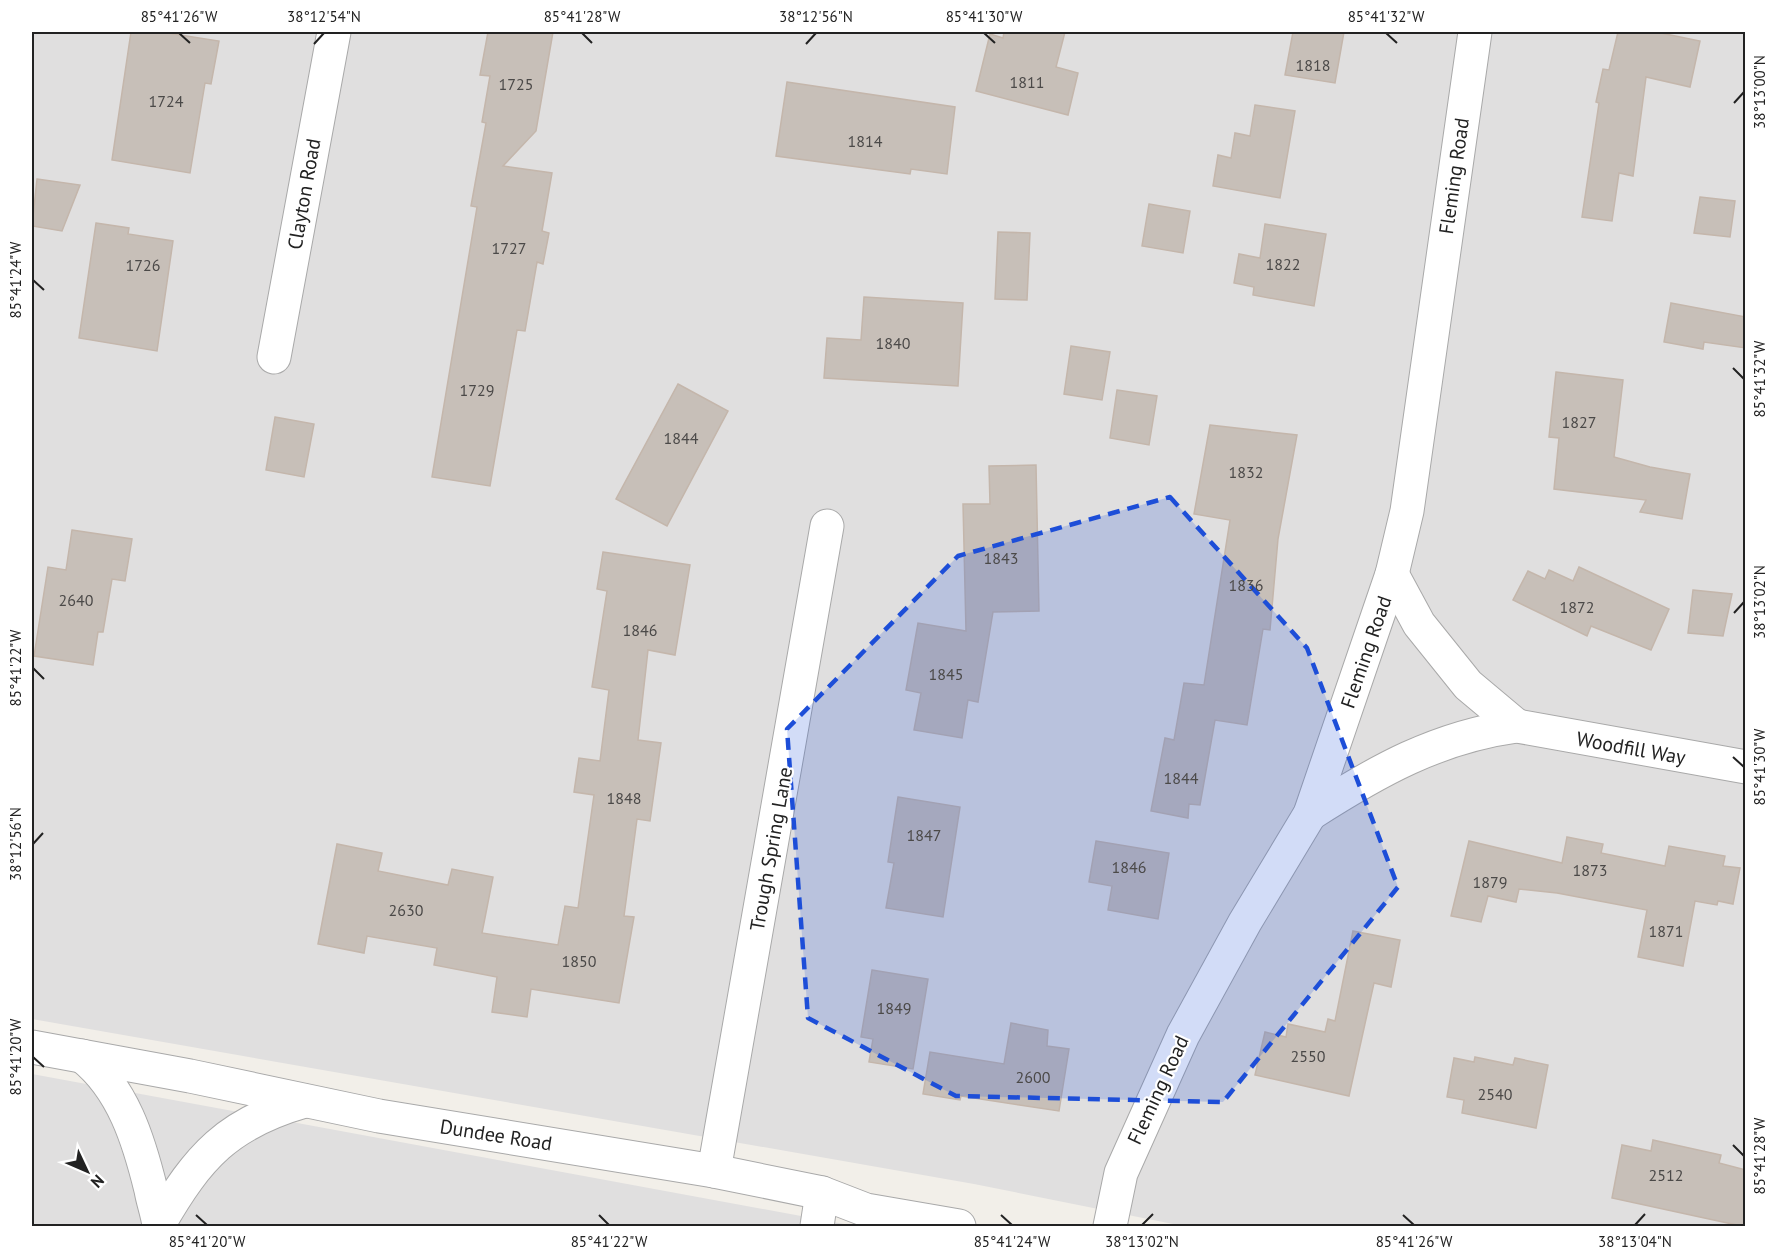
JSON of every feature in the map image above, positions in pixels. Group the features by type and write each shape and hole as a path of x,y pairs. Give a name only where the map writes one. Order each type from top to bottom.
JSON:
{"street":[{"name":"Clayton Road","path":"274,357 334,32"},
{"name":"Fleming Road","path":"1110,1227 1121,1173 1183,1035 1245,922 1310,814 1392,574 1407,511 1475,32"},
{"name":"Trough Spring Lane","path":"714,1172 827,526"},
{"name":"Woodfill Way","path":"1392,574 1419,624 1468,685 1517,726"},
{"name":"Woodfill Way","path":"1310,814 1354,785 1428,747 1488,730 1517,726 1746,767"},
{"name":"Dundee Road","path":"32,1047 379,1116 714,1172 822,1193 866,1210 959,1227"},
{"path":"82,1056 109,1083 131,1124 144,1162 159,1225"},
{"path":"159,1225 195,1167 213,1149 260,1116 307,1101"},
{"path":"817,1227 822,1193"}],"highlighted area":[{"path":"1170,497 1307,648 1398,887 1223,1102 956,1096 808,1018 787,729 958,556"}],"shaded area":[{"path":"32,32 1745,32 1745,1226 1183,1226 974,1184 32,1019"},
{"path":"32,1074 855,1226 32,1226"}],"building":[{"path":"131,32 161,32 219,41 211,84 205,83 190,173 112,160"},
{"path":"488,32 553,32 536,131 503,166 552,173 542,231 549,233 543,264 537,262 525,331 517,330 490,486 432,477 477,207 471,206 486,123 482,122 490,76 480,75"},
{"path":"1004,32 1065,32 1056,67 1078,73 1068,115 976,91 990,34 1003,38"},
{"path":"1293,32 1344,32 1335,83 1285,75"},
{"path":"1618,32 1656,32 1700,41 1690,87 1646,77 1633,176 1619,173 1612,221 1582,217 1599,103 1596,102 1603,69 1609,70"},
{"path":"787,82 955,107 947,174 911,169 910,174 776,156"},
{"path":"1255,105 1295,111 1280,198 1213,186 1218,155 1231,158 1235,133 1250,136"},
{"path":"37,179 80,185 62,231 32,226"},
{"path":"1700,197 1735,201 1730,237 1694,233"},
{"path":"1149,204 1190,211 1183,253 1142,246"},
{"path":"96,223 129,228 128,234 173,241 157,351 79,338"},
{"path":"1265,224 1326,234 1314,306 1253,295 1254,287 1234,283 1239,254 1260,258"},
{"path":"998,232 1030,233 1027,300 995,299"},
{"path":"864,297 963,303 958,386 824,378 827,338 861,340"},
{"path":"1671,303 1746,317 1746,348 1704,342 1703,349 1664,342"},
{"path":"1071,346 1110,352 1102,400 1064,394"},
{"path":"1556,372 1623,380 1614,457 1650,467 1690,474 1682,519 1640,512 1646,500 1554,489 1559,438 1549,437"},
{"path":"678,384 728,411 667,526 616,499"},
{"path":"1117,390 1157,396 1149,445 1110,438"},
{"path":"275,417 314,424 304,477 266,470"},
{"path":"1210,425 1297,435 1278,539 1270,630 1263,629 1247,725 1215,720 1200,805 1189,804 1188,818 1151,811 1165,738 1174,740 1184,683 1204,685 1230,520 1194,514"},
{"path":"1036,465 1039,611 993,612 978,702 968,700 962,738 914,730 921,693 906,690 918,623 966,631 963,504 990,504 989,466"},
{"path":"72,530 132,539 125,581 112,579 103,632 98,632 93,665 34,656 48,567 66,570"},
{"path":"603,552 690,565 675,655 648,650 638,740 661,743 650,821 637,819 624,916 634,917 619,1003 531,989 527,1017 492,1012 497,977 434,965 437,948 367,936 364,953 318,944 337,844 382,853 378,871 448,885 452,869 493,877 482,933 558,945 565,906 578,908 594,795 574,792 579,758 600,761 609,690 592,687 607,591 597,589"},
{"path":"1579,567 1669,609 1651,650 1591,626 1587,636 1513,600 1528,571 1545,579 1549,570 1573,581"},
{"path":"1693,590 1732,594 1723,636 1688,633"},
{"path":"898,797 960,807 943,917 886,908 894,863 888,862"},
{"path":"1567,837 1603,844 1601,853 1665,866 1669,846 1725,856 1723,866 1740,868 1733,904 1718,901 1717,905 1695,901 1683,966 1638,957 1647,910 1557,893 1519,889 1516,902 1488,896 1481,922 1451,916 1469,841 1562,863"},
{"path":"1096,841 1169,853 1158,919 1108,910 1112,886 1089,882"},
{"path":"1353,931 1400,940 1391,987 1374,983 1349,1096 1255,1075 1265,1032 1286,1037 1288,1024 1325,1032 1328,1019 1335,1021"},
{"path":"872,970 928,979 913,1069 869,1062 873,1039 861,1037"},
{"path":"1011,1023 1048,1030 1047,1046 1069,1049 1059,1111 961,1096 960,1100 923,1094 930,1052 1004,1064"},
{"path":"1475,1057 1513,1065 1515,1058 1548,1065 1536,1128 1462,1113 1464,1100 1447,1097 1454,1058 1474,1062"},
{"path":"1653,1140 1721,1155 1719,1163 1746,1170 1746,1227 1612,1198 1622,1145 1651,1151"}]}
